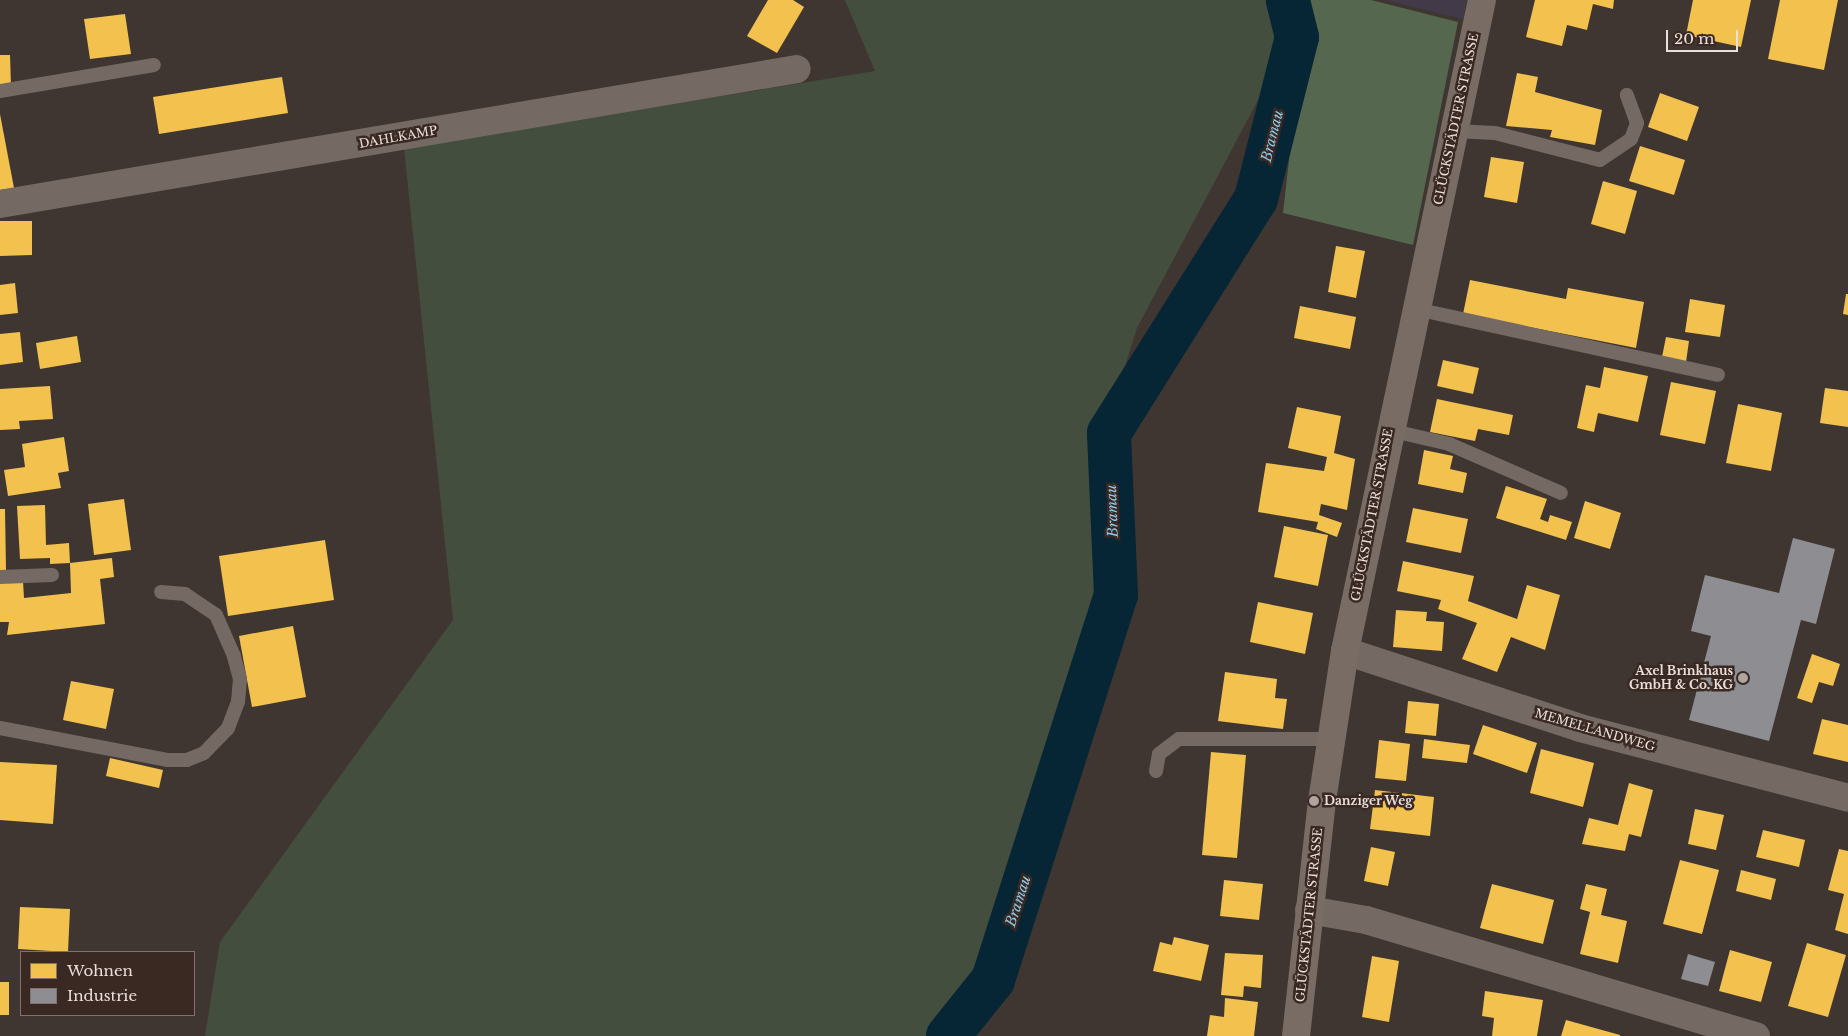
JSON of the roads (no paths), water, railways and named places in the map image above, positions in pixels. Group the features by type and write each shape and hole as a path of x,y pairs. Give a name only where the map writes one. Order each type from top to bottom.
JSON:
{"street":[{"name":"GLÜCKSTÄDTER STRASSE","path":"1296,1036 1309,910 1331,739 1345,651 1389,430 1482,0"},
{"name":"DAHLKAMP","path":"0,204 797,69"},
{"name":"MEMELLANDWEG","path":"1345,651 1580,728 1848,798"},
{"path":"1309,910 1376,922 1756,1036"}],"lane":[{"path":"0,91 154,65"},
{"path":"1454,131 1495,133 1600,160 1631,139 1637,123 1627,95"},
{"path":"1416,309 1718,375"},
{"path":"1389,430 1449,444 1561,493"},
{"path":"0,576 52,575"},
{"path":"0,728 167,760 187,760 204,753 228,728 238,702 240,679 234,656 216,615 185,594 161,592"},
{"path":"1156,772 1159,754 1179,739 1331,739"}],"waterway":[{"name":"Bramau","path":"948,1036 993,980 1116,595 1109,433 1256,199 1297,37 1288,0"}],"place":[{"name":"Axel Brinkhaus GmbH & Co. KG","path":"1743,678"},
{"name":"Danziger Weg","path":"1314,801"}]}
